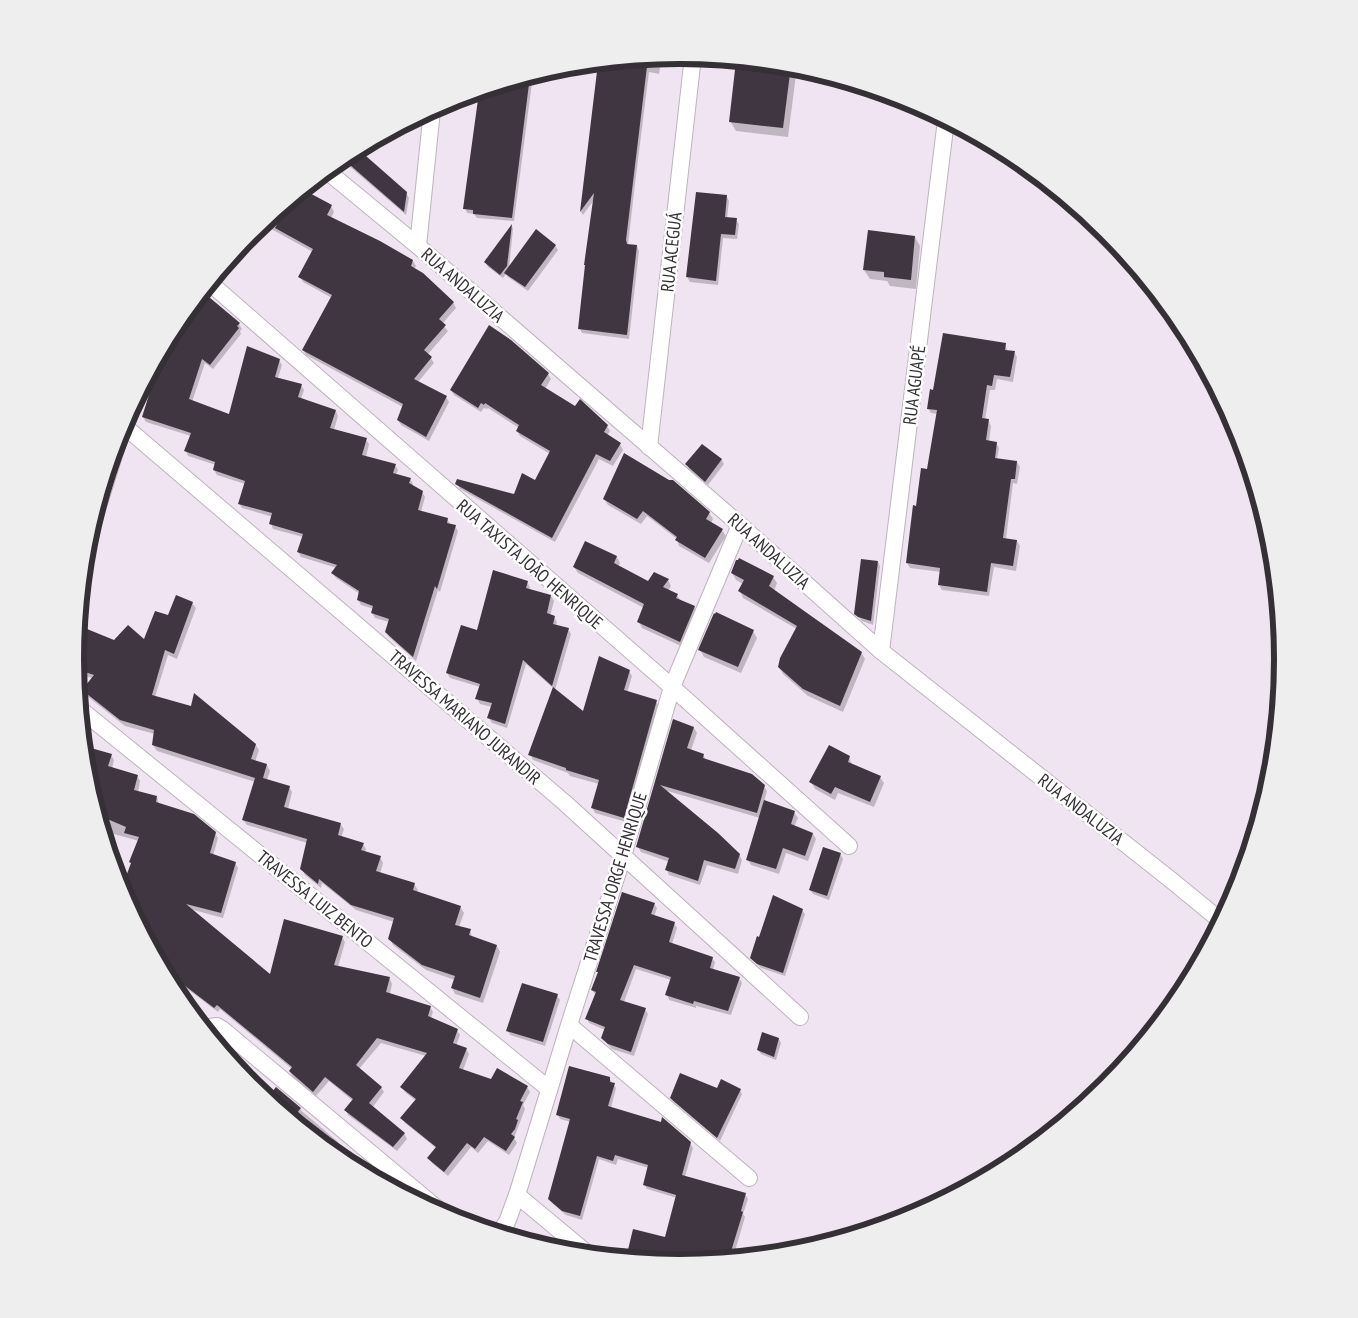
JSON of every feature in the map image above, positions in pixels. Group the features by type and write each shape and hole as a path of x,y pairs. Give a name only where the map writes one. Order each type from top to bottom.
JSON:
{"street":[{"name":"RUA ACEGUÁ","path":"649,447 692,64"},
{"path":"418,246 431,118"},
{"name":"RUA AGUAPÉ","path":"882,651 945,127"},
{"name":"RUA ANDALUZIA","path":"333,175 418,246 740,525 882,651 1216,917"},
{"name":"RUA TAXISTA JOÃO HENRIQUE","path":"215,287 672,687 849,846"},
{"name":"TRAVESSA MARIANO JURANDIR","path":"130,430 557,796 800,1017"},
{"name":"TRAVESSA JORGE HENRIQUE","path":"503,1227 517,1195 623,856 672,687 740,525"},
{"name":"TRAVESSA LUIZ BENTO","path":"87,714 549,1089"},
{"path":"569,1025 749,1178"},
{"path":"212,1027 217,1026 222,1029 422,1196"},
{"path":"517,1195 578,1245"}],"building":[{"path":"647,65 626,240 627,244 637,245 627,335 578,329 584,265 594,193 580,212 597,70"},
{"path":"735,67 790,74 783,128 729,122"},
{"path":"529,83 512,218 473,214 473,210 463,209 478,99"},
{"path":"364,154 407,192 404,212 349,164"},
{"path":"696,192 727,195 725,217 737,218 735,235 721,234 716,281 686,277"},
{"path":"310,193 332,205 327,215 380,241 413,260 411,266 423,273 454,302 439,319 446,325 424,350 432,357 414,379 447,396 426,437 397,420 403,404 302,350 332,295 298,277 313,249 275,228 282,216"},
{"path":"512,224 507,266 500,275 484,262"},
{"path":"536,229 556,245 525,287 504,273"},
{"path":"868,230 915,236 911,280 884,277 884,272 863,270"},
{"path":"208,296 240,323 237,326 239,328 210,365 202,359 189,399 229,414 247,346 280,359 275,377 302,384 298,397 336,410 330,428 367,438 362,455 396,464 393,473 411,478 409,483 423,491 418,510 448,518 447,523 456,525 437,589 435,586 413,657 385,632 389,619 371,613 373,606 357,600 359,591 331,573 337,565 297,552 303,534 269,524 272,513 238,504 245,481 213,470 215,462 184,451 191,433 142,417 154,378 163,361"},
{"path":"489,325 511,340 549,373 541,385 575,406 580,399 608,425 604,432 621,443 610,461 596,454 552,538 455,484 457,479 514,494 522,473 535,480 550,451 516,431 519,425 485,403 484,405 481,403 478,408 450,390"},
{"path":"943,333 1006,343 1005,350 1015,351 1010,377 994,375 992,386 987,385 982,418 989,419 986,440 997,442 995,458 1017,461 1015,479 1011,479 1003,538 1017,540 1013,566 991,563 987,592 938,585 940,568 906,563 913,505 916,506 921,468 927,469 937,410 927,409 930,389 933,390"},
{"path":"702,444 722,459 705,482 685,464"},
{"path":"624,453 669,480 673,480 710,512 706,519 723,529 705,558 675,540 677,537 643,511 637,519 603,499"},
{"path":"585,541 617,556 614,563 648,581 654,572 669,579 663,587 678,594 676,598 695,606 680,642 637,622 644,604 573,567"},
{"path":"739,558 774,576 769,586 862,652 840,706 803,689 778,667 780,658 797,626 738,591 744,580 731,573 736,560"},
{"path":"861,559 878,561 871,621 854,614"},
{"path":"493,570 528,581 526,588 551,595 547,613 555,616 553,624 569,628 552,686 523,660 505,724 487,718 492,703 475,699 480,684 446,673 461,625 477,630"},
{"path":"176,595 193,602 174,654 165,650 152,695 191,706 194,693 256,744 251,759 267,764 263,778 290,786 284,807 341,823 338,835 364,843 361,850 381,856 376,871 415,883 413,890 461,906 455,925 471,929 469,935 497,945 480,998 451,988 455,976 422,965 388,939 394,918 351,905 319,879 318,884 300,869 307,839 242,820 255,778 152,745 154,730 120,720 85,692 85,687 94,675 84,672 85,636 87,629 114,640 128,625 144,639 155,611 168,615"},
{"path":"716,612 754,630 738,667 698,650"},
{"path":"599,656 630,670 624,690 657,700 624,818 591,808 599,780 566,770 566,768 528,755 553,687 583,711"},
{"path":"673,719 694,727 687,748 704,754 703,758 752,774 765,785 757,813 660,785 718,833 740,854 735,869 704,860 698,881 665,870 669,858 636,847"},
{"path":"829,745 850,756 848,762 881,776 870,802 835,787 831,794 809,782"},
{"path":"91,748 112,754 108,766 138,775 134,790 157,796 156,802 194,814 216,832 210,853 236,862 221,913 186,904 270,974 284,919 343,936 334,965 390,977 386,992 431,1006 428,1016 458,1029 453,1043 467,1048 459,1068 491,1079 497,1068 528,1086 520,1101 523,1102 516,1119 518,1120 515,1129 511,1134 515,1137 506,1151 484,1137 475,1149 467,1143 444,1172 427,1158 436,1147 400,1118 416,1099 400,1087 427,1053 377,1038 356,1065 382,1087 369,1103 405,1133 393,1147 344,1110 353,1099 325,1077 313,1092 289,1071 292,1067 217,1005 214,1008 178,980 145,922 126,878 131,863 129,862 139,837 124,833 126,827 106,818"},
{"path":"764,800 795,811 791,824 813,833 805,856 783,848 776,869 746,860"},
{"path":"823,847 841,853 827,896 809,890"},
{"path":"622,892 655,903 651,914 675,922 669,942 713,957 710,968 740,977 728,1011 694,1001 693,1004 665,995 671,977 634,965 620,1000 646,1008 631,1052 608,1044 601,1038 605,1027 585,1019 596,992 591,990"},
{"path":"773,895 803,909 783,973 757,964 750,958"},
{"path":"522,983 558,994 543,1042 506,1031"},
{"path":"762,1032 779,1038 774,1057 757,1050"},
{"path":"569,1066 610,1077 610,1082 615,1083 608,1106 661,1122 662,1117 691,1142 682,1175 746,1193 741,1211 743,1212 731,1252 679,1254 628,1252 633,1229 665,1237 676,1195 643,1185 648,1165 615,1155 613,1161 597,1156 580,1216 562,1211 548,1199 570,1119 556,1115"},
{"path":"680,1073 717,1088 721,1079 741,1089 717,1138 670,1098"},
{"path":"276,1087 301,1108 296,1114 271,1093"}]}
